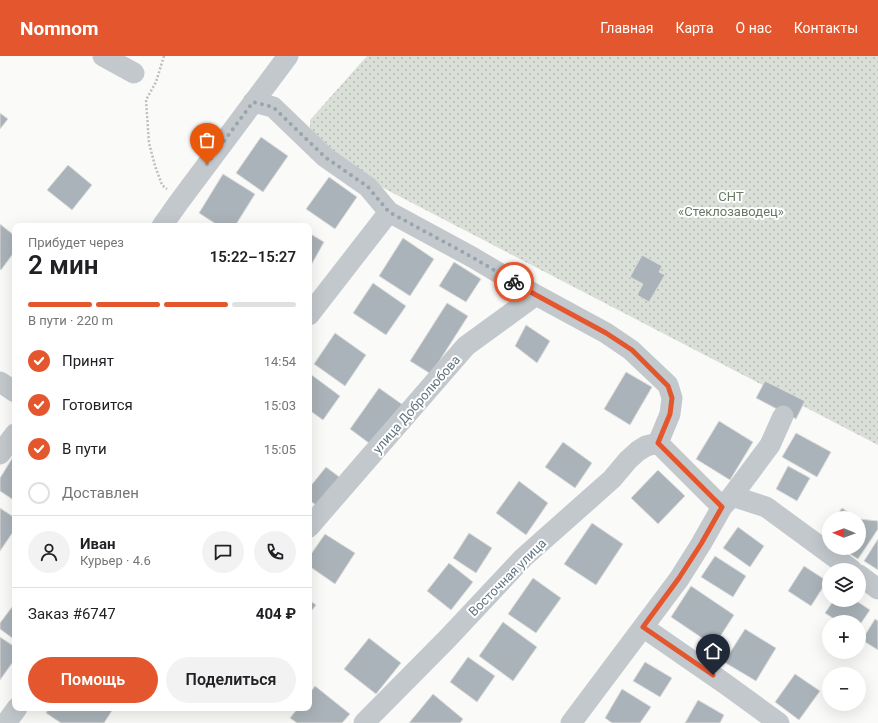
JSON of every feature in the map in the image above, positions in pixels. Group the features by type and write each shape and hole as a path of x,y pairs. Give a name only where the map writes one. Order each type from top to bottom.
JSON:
{"street":[{"path":"103,56 134,73"},
{"path":"164,223 288,56"},
{"path":"253,102 273,107 325,157 368,187 389,212 606,333 632,350 668,386 672,398 670,414 658,443 727,501 766,507 842,563"},
{"path":"312,311 389,212"},
{"name":"улица Добролюбова","path":"312,524 466,346 536,295"},
{"path":"0,382 12,390"},
{"path":"571,723 679,578 727,501 770,445 783,416"},
{"path":"0,454 12,438"},
{"name":"Восточная улица","path":"364,723 448,638 522,558 606,484 638,451 646,446 658,443"},
{"path":"866,580 878,589"},
{"path":"643,627 779,723"},
{"path":"6,723 15,711"}],"path":[{"path":"164,56 156,82 146,100 149,142 154,166 162,185 179,202"}],"green space":[{"name":"СНТ «Стеклозаводец»","path":"367,56 878,56 878,445 310,150 310,120"}],"building":[{"path":"0,113 8,119 0,129"},
{"path":"261,137 288,156 263,192 236,173"},
{"path":"68,165 92,185 72,210 47,190"},
{"path":"223,174 255,194 237,223 214,223 199,213"},
{"path":"329,177 357,197 335,229 306,209"},
{"path":"0,224 12,234 12,255 1,270"},
{"path":"312,235 324,242 312,264"},
{"path":"403,238 434,259 410,296 379,276"},
{"path":"642,255 662,266 659,272 665,275 649,302 637,295 643,284 630,277"},
{"path":"454,262 481,279 466,302 439,286"},
{"path":"373,283 406,306 386,335 353,313"},
{"path":"447,303 468,316 431,374 410,361"},
{"path":"526,325 550,341 537,363 515,346"},
{"path":"335,333 366,355 345,386 314,364"},
{"path":"626,372 652,387 630,425 604,409"},
{"path":"312,375 340,396 323,420 312,412"},
{"path":"765,381 805,401 796,419 756,398"},
{"path":"379,388 403,405 373,446 350,429"},
{"path":"719,421 753,442 730,480 696,459"},
{"path":"796,433 831,452 817,477 782,457"},
{"path":"563,442 592,463 575,488 545,467"},
{"path":"12,459 12,499 0,491 0,478"},
{"path":"788,466 810,478 797,501 776,489"},
{"path":"326,467 342,479 320,508 312,502 312,484"},
{"path":"658,470 685,496 658,524 631,498"},
{"path":"519,481 548,503 526,535 496,513"},
{"path":"0,508 12,516 12,533 0,551"},
{"path":"866,520 878,521 878,529 866,547"},
{"path":"592,523 623,544 596,585 564,564"},
{"path":"738,527 764,546 750,567 723,548"},
{"path":"469,533 492,548 476,573 453,558"},
{"path":"325,534 355,553 335,584 312,568 312,553"},
{"path":"878,539 878,570 864,561"},
{"path":"852,555 861,555 858,559"},
{"path":"715,556 746,576 733,597 701,577"},
{"path":"449,563 473,582 451,610 427,591"},
{"path":"804,566 822,578 822,589 811,606 788,591"},
{"path":"533,578 561,598 536,633 508,614"},
{"path":"691,586 734,615 714,646 671,617"},
{"path":"312,602 316,605 312,610"},
{"path":"12,607 12,638 0,629 0,623"},
{"path":"829,607 866,607 870,610 866,616 828,615 825,613"},
{"path":"875,619 878,621 878,650 866,642 866,634"},
{"path":"503,622 537,647 513,681 479,656"},
{"path":"745,629 776,648 756,681 724,662"},
{"path":"0,637 12,645 12,663 0,680"},
{"path":"369,638 401,663 376,694 344,669"},
{"path":"468,657 495,676 477,702 450,682"},
{"path":"645,662 672,678 660,697 633,681"},
{"path":"795,674 820,691 799,720 775,702"},
{"path":"315,686 350,714 342,723 297,723 290,718 296,711 312,711 312,690"},
{"path":"622,689 651,707 640,723 612,723 605,718"},
{"path":"433,694 463,719 460,723 409,723"},
{"path":"698,700 724,715 720,723 685,723"},
{"path":"47,711 112,711 104,723 61,723 46,713"}],"way so far":[{"path":"207,164 253,102 273,107 325,157 368,187 389,212 472,257 514,282"}],"route":[{"path":"514,282 606,333 632,350 668,386 672,398 670,414 658,443 722,507 701,544 679,578 643,627 713,675"}]}
